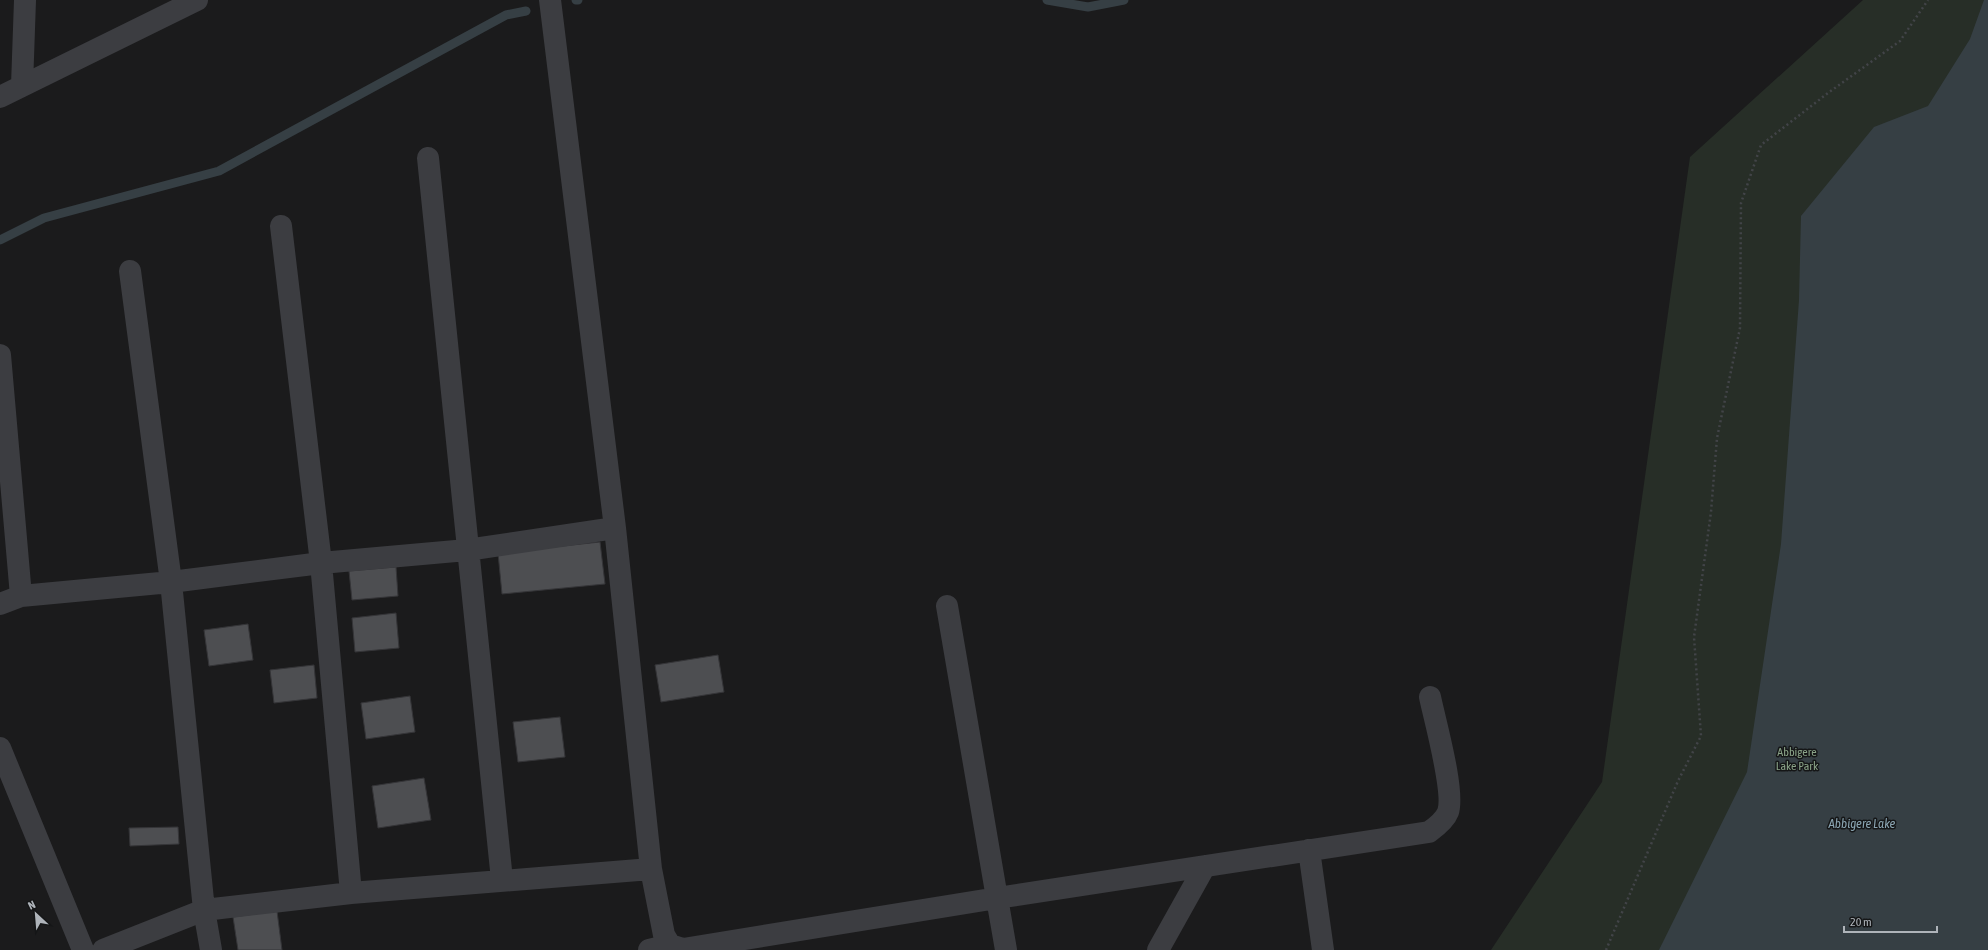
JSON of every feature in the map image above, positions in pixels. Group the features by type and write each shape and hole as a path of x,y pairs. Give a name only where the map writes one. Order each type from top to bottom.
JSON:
{"street":[{"path":"22,86 25,0"},
{"path":"0,97 165,8 197,0"},
{"path":"550,0 615,528 651,869 664,935 670,946"},
{"path":"428,158 502,880"},
{"path":"282,226 321,563 351,893"},
{"path":"130,271 171,582 204,910 211,950"},
{"path":"0,355 21,596"},
{"path":"0,604 21,596 171,582 321,563 467,550 615,528"},
{"path":"947,606 1006,950"},
{"path":"649,950 670,946 683,949 705,948 997,898 1429,832 1439,825 1448,812 1450,793 1430,697"},
{"path":"0,748 83,950"},
{"path":"1309,850 1323,950"},
{"path":"1158,950 1205,866"},
{"path":"103,950 204,910 351,893 651,869"}],"path":[{"path":"1606,950 1678,781 1701,736 1694,637 1711,512 1717,438 1740,328 1741,203 1761,145 1828,93 1900,41 1928,0"}],"green space":[{"name":"Abbigere Lake Park","path":"1863,0 1988,0 1988,950 1491,950 1602,782 1690,157"}],"water":[{"name":"Abbigere Lake","path":"1984,0 1988,0 1988,950 1659,950 1747,772 1781,544 1799,300 1801,216 1874,127 1928,106 1970,39"}],"building":[{"path":"600,542 605,584 502,594 498,553"},
{"path":"396,567 398,596 352,600 349,571"},
{"path":"396,613 399,648 355,652 352,618"},
{"path":"248,624 253,660 209,666 204,630"},
{"path":"718,655 724,692 661,702 655,665"},
{"path":"314,665 317,698 274,703 270,670"},
{"path":"410,696 415,732 366,739 361,703"},
{"path":"560,717 565,757 518,762 513,722"},
{"path":"424,778 431,820 378,828 372,786"},
{"path":"178,827 179,844 130,846 129,828"},
{"path":"277,911 282,950 238,950 233,917"}],"waterway":[{"path":"1047,0 1088,7 1124,0"},
{"path":"0,240 44,218 219,171 506,15 526,11"}]}
